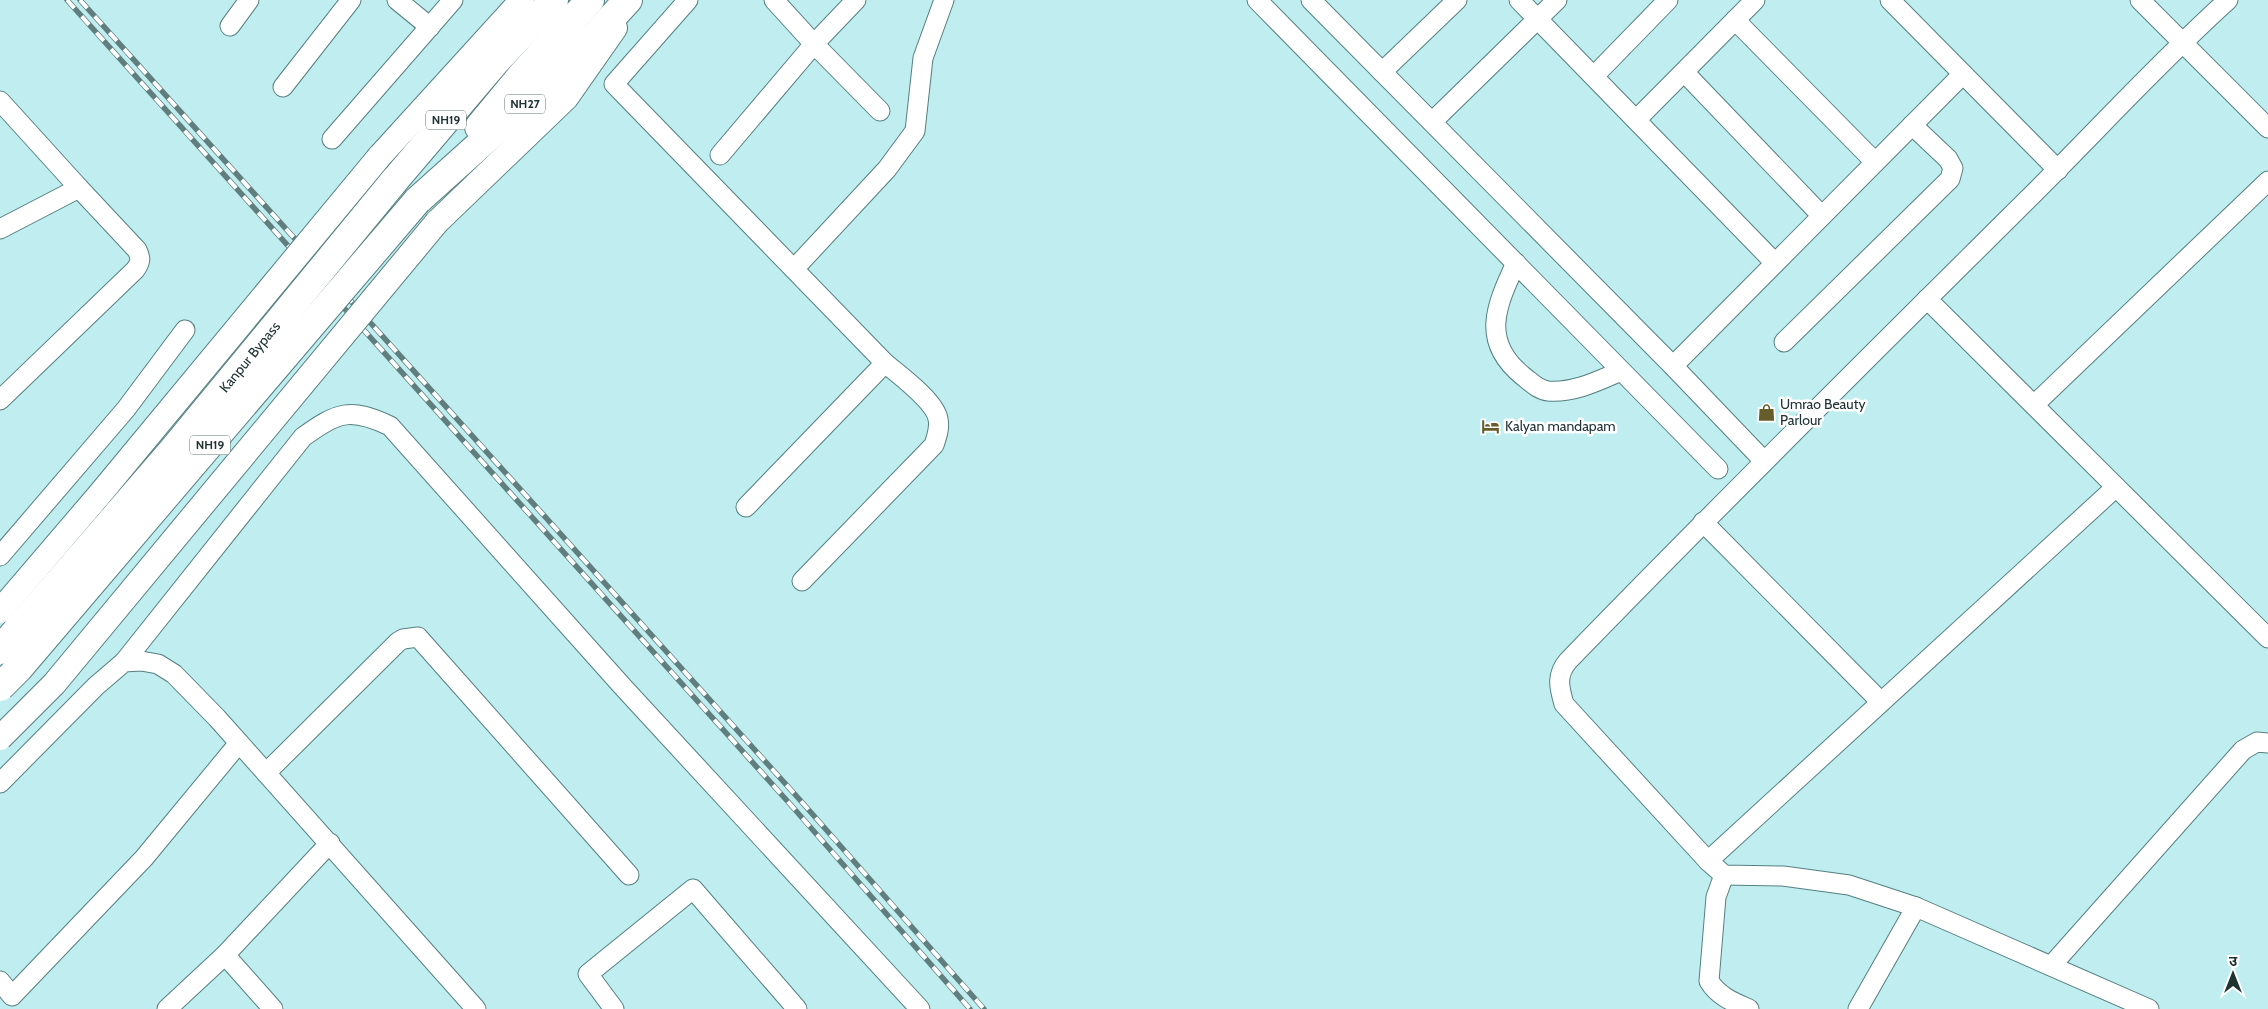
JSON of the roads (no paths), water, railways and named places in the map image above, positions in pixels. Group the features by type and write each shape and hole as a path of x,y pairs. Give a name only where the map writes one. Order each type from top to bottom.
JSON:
{"highway":[{"path":"497,60 538,0"},
{"name":"NH19","path":"497,60 554,0"},
{"name":"NH19","path":"417,201 522,75 590,0"},
{"name":"NH27","path":"417,201 564,69 628,0"},
{"name":"Kanpur Bypass","path":"0,650 173,450 394,180 497,60"},
{"name":"Kanpur Bypass","path":"0,687 19,668 123,547 417,201"}],"main road":[{"path":"0,611 113,478 379,157 522,0"},
{"path":"0,738 54,684 437,222 566,98 634,0"}],"street":[{"path":"230,26 249,0"},
{"path":"283,87 351,0"},
{"path":"397,0 430,27"},
{"path":"332,139 453,0"},
{"path":"688,0 614,84 885,363 929,402 938,417 939,428 934,445 802,581"},
{"path":"774,0 880,111"},
{"path":"720,155 814,44 856,0"},
{"path":"794,269 887,169 915,131 923,58 944,0"},
{"path":"1257,0 1718,469"},
{"path":"1311,0 1673,366 1764,461"},
{"path":"1382,72 1457,0"},
{"path":"1520,0 1775,263"},
{"path":"1432,122 1557,0"},
{"path":"1594,76 1668,0"},
{"path":"1636,120 1755,0"},
{"path":"1890,0 2058,170"},
{"path":"2140,0 2268,128"},
{"path":"2149,1009 2123,1004 2051,966 1916,907 1849,885 1783,876 1724,875 1708,861 1564,704 1558,683 1562,668 1568,660 1702,522 2058,170 2182,42 2228,0"},
{"path":"1735,20 1875,162"},
{"path":"1684,72 1822,216"},
{"path":"1673,366 1963,74"},
{"path":"0,101 137,250 140,257 140,264 135,270 0,400"},
{"path":"1784,342 1950,179 1953,168 1948,158 1912,125"},
{"path":"2034,406 2268,181"},
{"path":"0,229 79,188"},
{"path":"1516,263 1500,298 1496,320 1496,338 1500,350 1508,363 1538,389 1548,391 1588,386 1621,371"},
{"path":"1927,299 2268,638"},
{"path":"0,556 126,409 185,330"},
{"path":"746,507 885,363"},
{"path":"0,783 96,686 124,662 303,437 324,422 344,415 366,415 390,426 616,679 920,1009"},
{"path":"1708,861 2116,487"},
{"path":"1702,522 1881,702"},
{"path":"266,773 398,642 403,639 418,637 629,875"},
{"path":"124,662 141,661 158,664 174,674 217,718 330,843 476,1009"},
{"path":"2051,966 2243,750 2257,742 2268,744"},
{"path":"0,981 12,996 144,858 239,744"},
{"path":"167,1009 225,955 330,843"},
{"path":"1724,875 1716,897 1709,981 1715,990 1749,1009"},
{"path":"614,1009 588,974 693,889 797,1009"},
{"path":"1858,1009 1916,907"},
{"path":"225,955 273,1009"}],"railway":[{"path":"67,0 790,804 970,1009"},
{"path":"80,0 800,800 984,1009"}],"place":[{"name":"Umrao Beauty Parlour","path":"1766,412"},
{"name":"Kalyan mandapam","path":"1491,426"}]}
